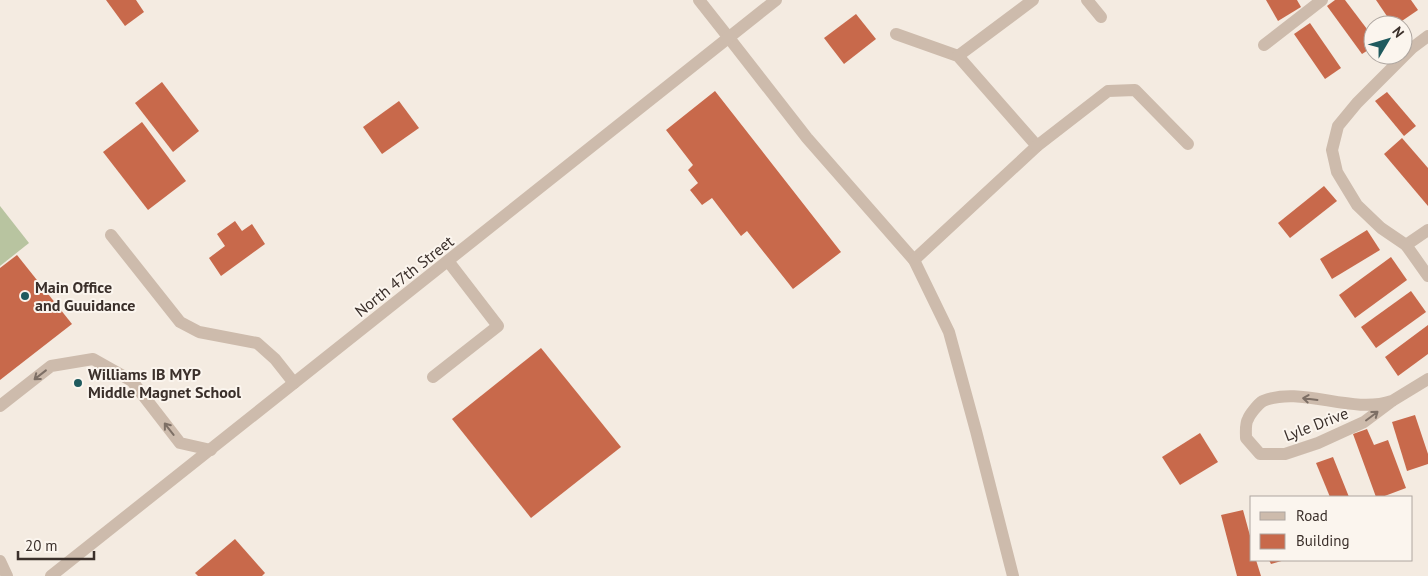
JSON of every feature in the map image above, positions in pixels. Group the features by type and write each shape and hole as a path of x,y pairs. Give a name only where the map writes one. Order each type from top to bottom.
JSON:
{"street":[{"path":"699,0 807,138 914,260 949,332 1013,576"},
{"name":"North 47th Street","path":"51,576 776,0"},
{"path":"958,56 1032,0"},
{"path":"1087,0 1101,18"},
{"path":"1264,46 1322,0"},
{"path":"896,34 958,56 1037,146"},
{"path":"1428,36 1412,48 1375,83 1338,126 1332,150 1337,172 1357,205 1381,228 1406,246 1428,276"},
{"path":"914,260 1037,146 1108,91 1135,90 1188,144"},
{"path":"1406,246 1428,230"},
{"path":"111,235 180,322 199,332 257,343 275,359 294,384"},
{"path":"433,377 498,326 448,261"},
{"path":"0,406 51,366 93,359 132,381 180,443 210,450"},
{"name":"Lyle Drive","path":"1392,401 1380,405 1345,404 1288,396 1261,402 1247,420 1246,438 1260,454 1285,454 1318,443 1364,422 1392,401 1428,379"},
{"path":"0,561 7,576"}],"green space":[{"path":"0,206 29,243 0,266"}],"building":[{"path":"106,0 136,0 144,12 125,26"},
{"path":"1266,0 1297,0 1301,7 1278,21"},
{"path":"1335,0 1345,0 1363,24 1363,53 1362,54 1327,6"},
{"path":"1376,0 1411,0 1418,10 1411,15 1386,15"},
{"path":"856,14 876,39 844,64 824,38"},
{"path":"1310,23 1341,68 1325,79 1294,34"},
{"path":"162,82 199,131 173,152 135,103"},
{"path":"715,91 841,252 793,289 747,231 741,236 712,198 702,205 690,190 698,183 688,170 693,165 666,130"},
{"path":"1387,92 1416,126 1404,136 1375,101"},
{"path":"399,101 419,128 382,154 363,127"},
{"path":"142,122 186,181 148,210 103,152"},
{"path":"1402,138 1428,168 1428,206 1384,154"},
{"path":"1324,186 1337,201 1290,238 1278,223"},
{"path":"235,221 242,231 252,224 265,244 221,276 209,258 225,246 217,234"},
{"path":"1367,230 1380,250 1332,279 1320,259"},
{"name":"Main Office and Guuidance","path":"17,255 72,324 0,380 0,268"},
{"path":"1391,257 1407,280 1355,318 1339,295"},
{"path":"1411,291 1426,312 1376,348 1361,327"},
{"path":"1428,325 1428,354 1398,376 1385,357"},
{"path":"541,348 621,447 531,518 452,419"},
{"path":"1415,415 1428,454 1428,464 1407,471 1392,422"},
{"path":"1367,429 1374,445 1388,440 1406,488 1385,496 1376,496 1353,434"},
{"path":"1200,433 1218,462 1180,485 1162,457"},
{"path":"1333,457 1349,496 1330,496 1316,463"},
{"path":"1243,510 1250,536 1250,561 1256,561 1261,576 1237,576 1221,515"},
{"path":"235,539 265,573 262,576 198,576 195,573"},
{"path":"1270,561 1282,561 1271,564"}],"place":[{"name":"Main Office and Guuidance","path":"25,296"},
{"name":"Williams IB MYP Middle Magnet School","path":"78,383"}]}
